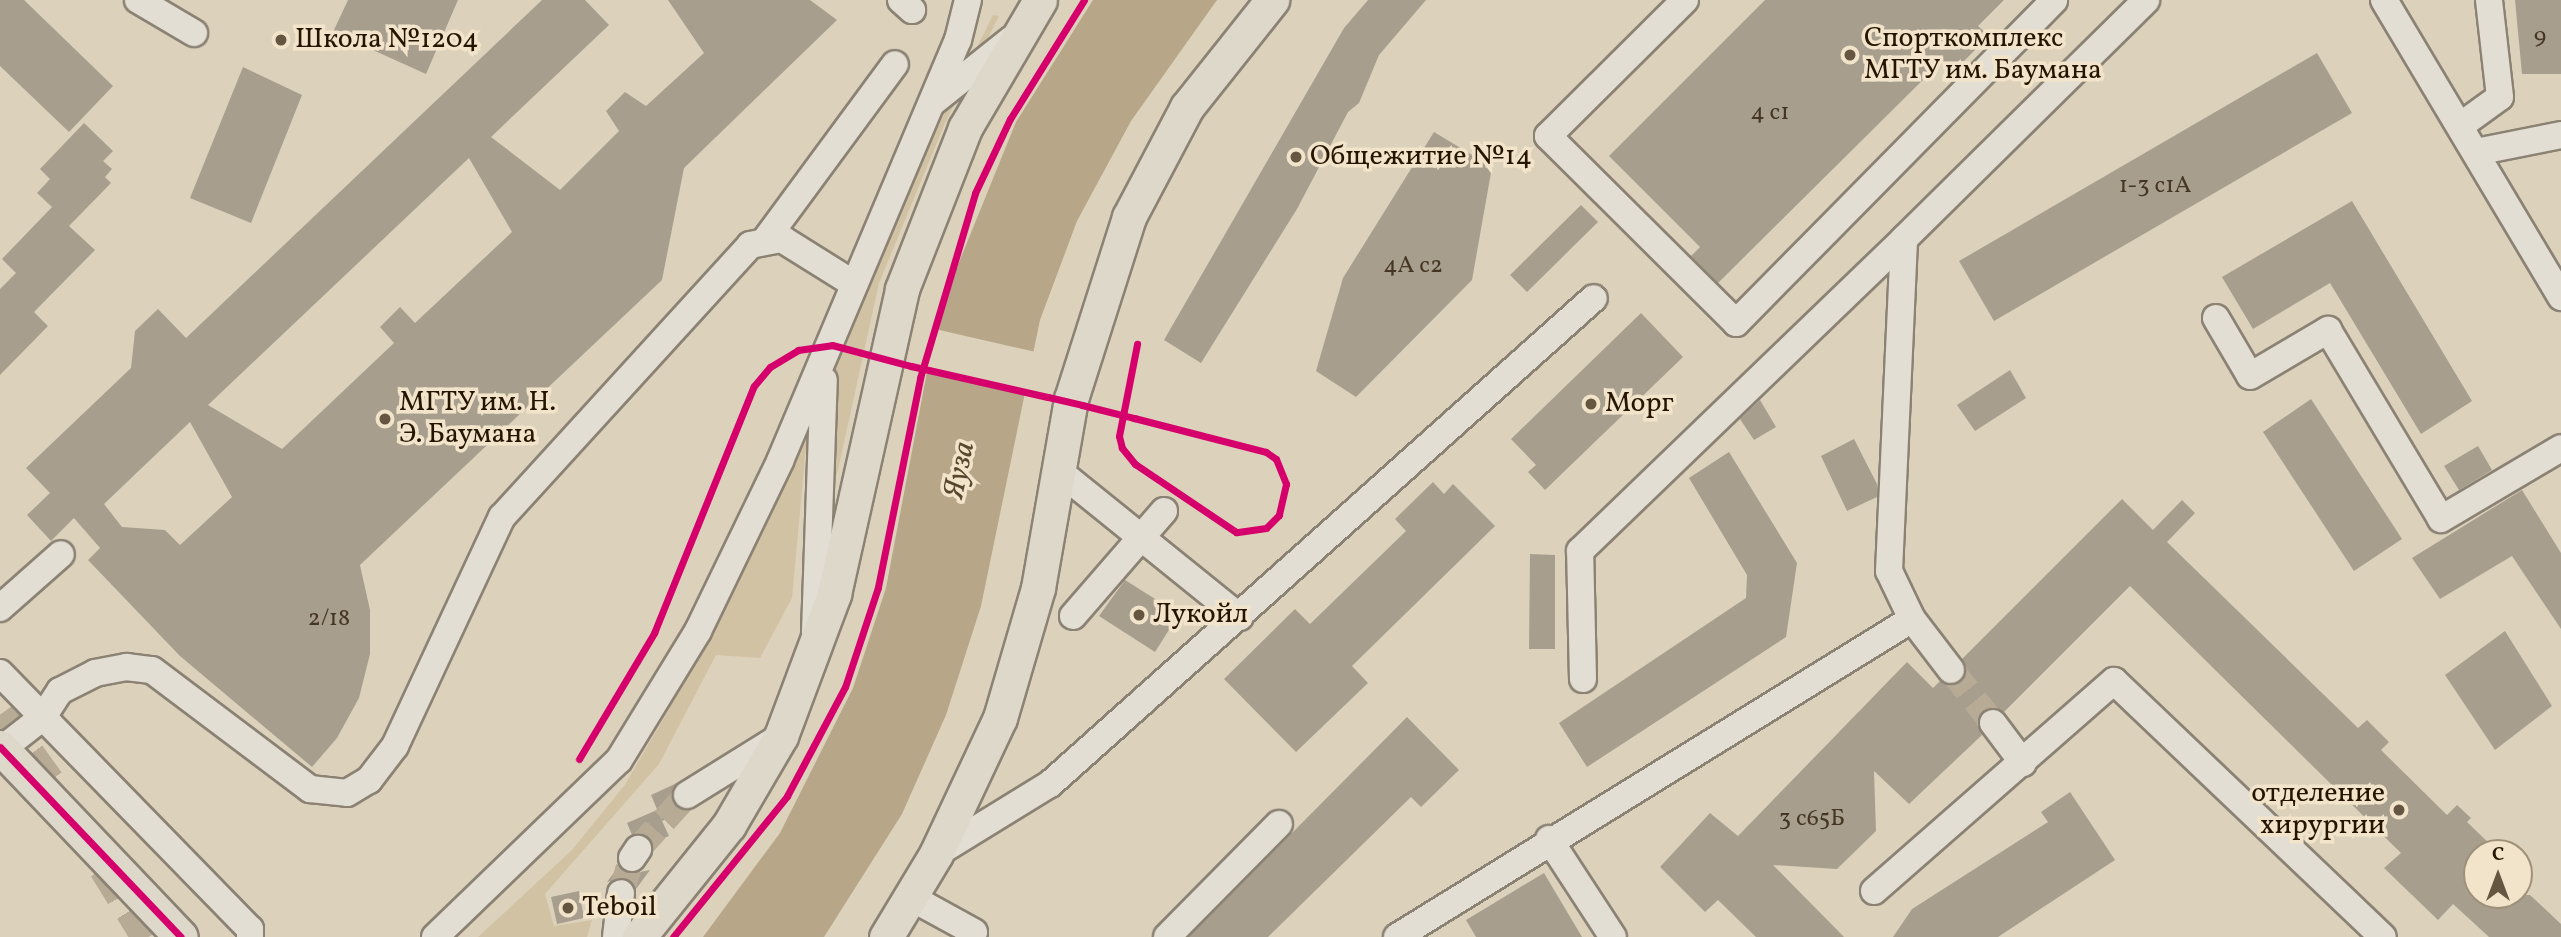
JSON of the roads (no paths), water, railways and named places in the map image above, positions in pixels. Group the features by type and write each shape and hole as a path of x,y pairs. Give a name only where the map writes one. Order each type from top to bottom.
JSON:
{"main road":[{"path":"639,937 729,825 781,736 815,653 862,477 902,289 965,128 1040,0"},
{"path":"886,937 936,854 1000,718 1038,588 1087,338 1129,217 1187,107 1272,0"},
{"path":"1,748 181,937"}],"street":[{"path":"138,0 194,33"},
{"path":"435,937 619,760 698,631 838,324 931,103 968,0"},
{"path":"1685,0 1548,136 1737,323 2054,0"},
{"path":"1583,679 1580,551 1904,239 2146,0"},
{"path":"2384,0 2561,297"},
{"path":"2460,126 2500,97 2489,0"},
{"path":"931,103 1019,33"},
{"path":"766,239 895,64"},
{"path":"2476,152 2561,135"},
{"path":"1,748 43,717 60,691 95,673 125,667 152,670 310,789 347,793 369,780 395,746 502,517 750,245 766,239 782,239 854,284"},
{"path":"1904,239 1889,571 1912,619 1951,670"},
{"path":"936,854 1051,783 1594,298"},
{"path":"2216,318 2250,376 2328,330 2441,519 2561,448"},
{"path":"815,653 819,417 838,324"},
{"path":"1059,472 1143,535 1240,617"},
{"path":"1073,616 1164,511"},
{"path":"0,608 61,554"},
{"path":"1397,937 1549,839 1912,619"},
{"path":"0,673 250,929 250,937"},
{"path":"1874,891 2114,681 2383,937"},
{"path":"1993,723 2023,763"},
{"path":"687,795 781,736"},
{"path":"1167,937 1279,824"},
{"path":"1549,839 1614,937"},
{"path":"616,937 621,893"},
{"path":"910,897 974,932"}],"water":[{"name":"Яуза","path":"1093,0 1217,0 1131,121 1077,221 1040,320 981,606 946,715 902,814 824,937 703,937 780,833 853,688 886,588 927,372 951,282 1016,122"}],"tunnel":[{"path":"1951,670 1993,723"},
{"path":"0,714 52,787"},
{"path":"638,849 687,795"},
{"path":"621,893 632,858"},
{"path":"105,867 148,937"}],"place":[{"name":"Школа №1204","path":"281,40"},
{"name":"Спорткомплекс МГТУ им. Баумана","path":"1850,55"},
{"name":"Общежитие №14","path":"1296,157"},
{"name":"Морг","path":"1591,404"},
{"name":"МГТУ им. Н. Э. Баумана","path":"385,419"},
{"name":"Лукойл","path":"1139,615"},
{"name":"отделение хирургии","path":"2399,810"},
{"name":"Teboil","path":"568,908"}]}
